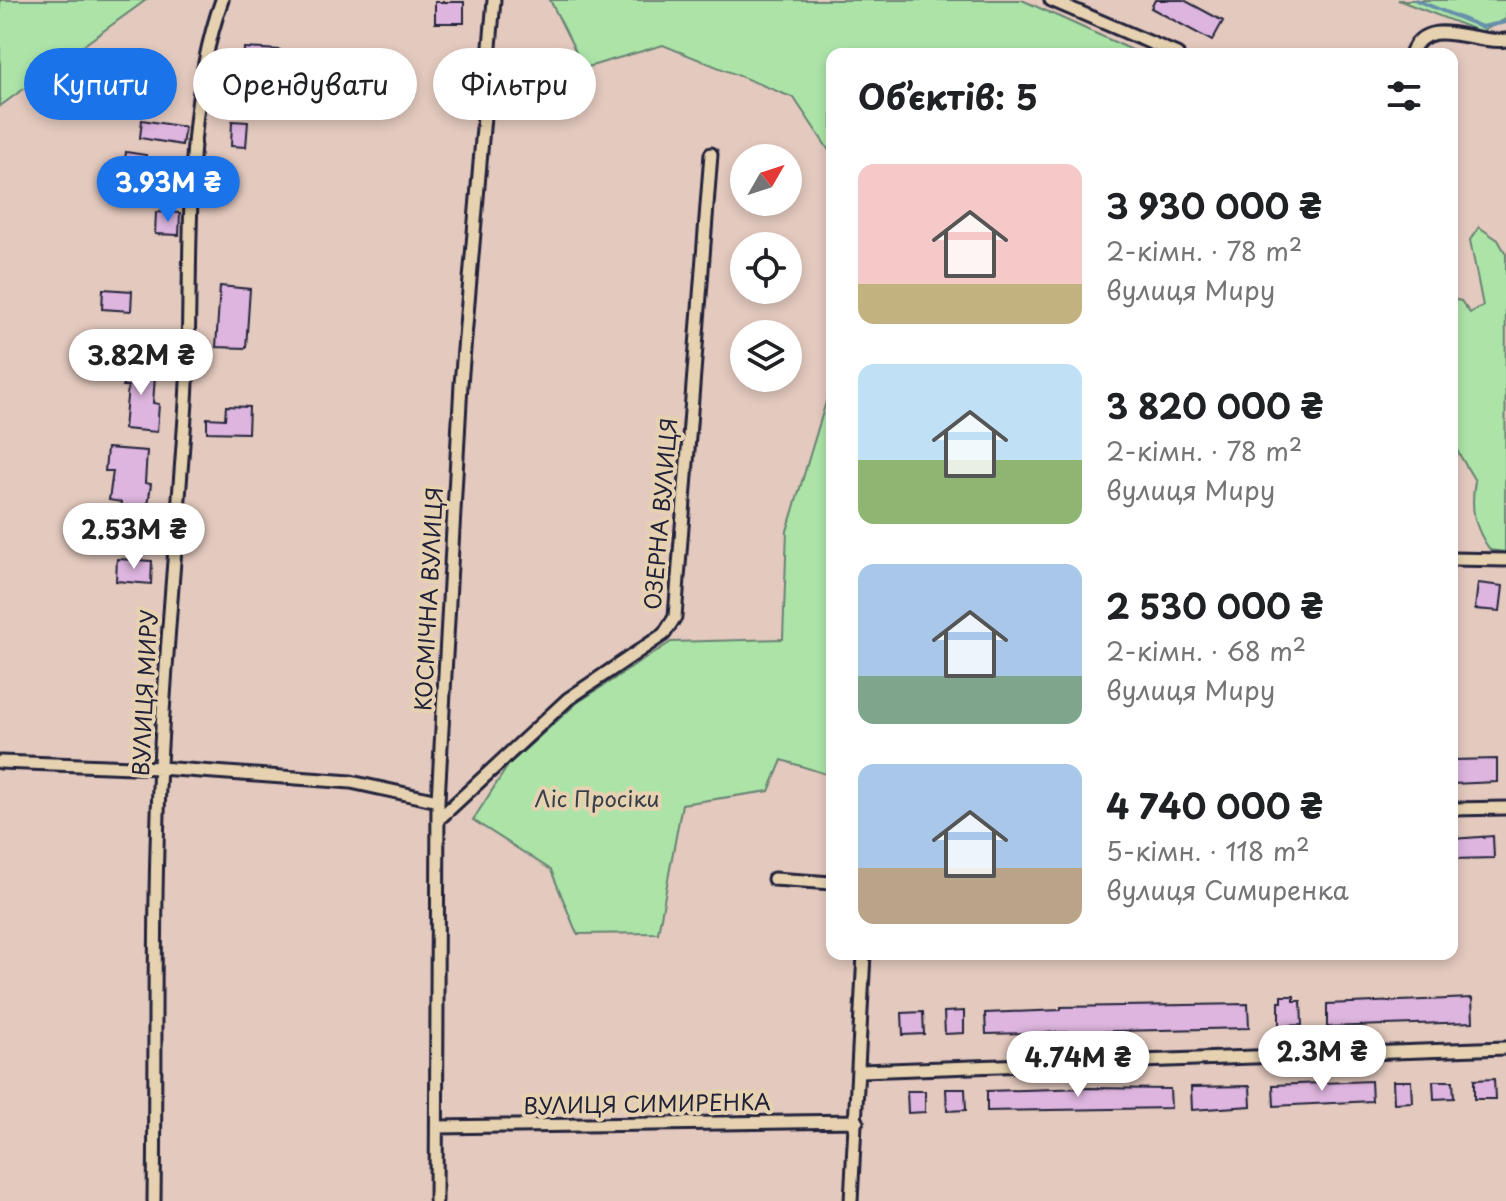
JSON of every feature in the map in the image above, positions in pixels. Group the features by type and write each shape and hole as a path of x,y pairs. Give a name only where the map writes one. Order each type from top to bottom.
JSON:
{"street":[{"name":"ВУЛИЦЯ МИРУ","path":"154,1201 160,768 186,399 188,283 199,102 210,34 222,0"},
{"name":"КОСМІЧНА ВУЛИЦЯ","path":"436,1201 441,817 438,801 461,384 494,0"},
{"path":"1051,0 1163,48"},
{"path":"1414,48 1418,40 1435,32 1476,40 1506,40"},
{"name":"ОЗЕРНА ВУЛИЦЯ","path":"441,817 568,699 664,634 675,617 711,154"},
{"path":"1458,559 1506,560"},
{"path":"0,762 160,768 351,782 438,801"},
{"path":"1458,809 1506,808"},
{"path":"774,879 826,883"},
{"path":"851,1201 861,1071 864,960"},
{"path":"861,1071 1506,1048"},
{"name":"ВУЛИЦЯ СИМИРЕНКА","path":"438,1127 857,1121"}],"green space":[{"path":"0,0 146,0 80,48 24,48 24,89 0,106"},
{"path":"550,0 1022,0 1128,48 826,48 826,146 794,98 663,45 596,65 596,48 574,48"},
{"path":"1398,0 1506,0 1506,19 1481,32"},
{"path":"1479,227 1498,240 1506,254 1505,552 1490,550 1480,533 1473,509 1475,481 1458,452 1458,300 1470,313 1483,306 1470,240"},
{"name":"Ліс Просіки","path":"826,402 826,774 782,760 769,791 682,804 658,933 577,934 551,870 473,820 509,764 577,703 671,642 783,639 787,531"}],"building":[{"path":"1155,0 1184,0 1223,21 1212,41 1151,8"},
{"path":"435,2 464,2 464,23 435,23"},
{"path":"142,120 185,127 182,145 140,138"},
{"path":"232,121 248,122 246,147 231,146"},
{"path":"126,152 146,155 141,195 121,192"},
{"path":"156,212 180,213 179,235 155,234"},
{"path":"220,286 250,289 246,348 216,347"},
{"path":"103,289 132,291 131,311 102,309"},
{"path":"125,361 156,363 153,403 159,404 157,432 124,429 128,386 123,386"},
{"path":"226,406 249,407 248,433 207,432 207,418 225,419"},
{"path":"107,448 147,451 145,483 151,484 146,519 153,519 152,540 119,538 121,502 109,500 113,471 105,471"},
{"path":"117,559 152,561 151,584 116,581"},
{"path":"1478,583 1503,586 1500,611 1475,609"},
{"path":"1497,759 1497,782 1458,784 1458,760"},
{"path":"1493,836 1494,858 1458,859 1458,839"},
{"path":"1282,996 1294,996 1294,1001 1301,1001 1302,1025 1279,1026"},
{"path":"1472,998 1473,1022 1327,1027 1327,1004"},
{"path":"1248,1004 1249,1028 986,1034 985,1013 1061,1010 1061,1007"},
{"path":"964,1011 964,1033 945,1034 944,1012"},
{"path":"923,1012 924,1034 903,1035 902,1013"},
{"path":"1494,1079 1495,1099 1474,1099 1474,1080"},
{"path":"1371,1081 1372,1101 1274,1106 1273,1085"},
{"path":"1393,1081 1411,1081 1412,1102 1394,1103"},
{"path":"1433,1081 1453,1081 1454,1098 1434,1099"},
{"path":"1250,1086 1251,1106 1192,1110 1191,1087"},
{"path":"946,1089 965,1089 966,1110 947,1111"},
{"path":"1170,1089 1171,1108 987,1111 987,1091"},
{"path":"907,1091 925,1091 925,1112 908,1113"}],"waterway":[{"path":"1416,0 1482,27 1506,22"}]}
